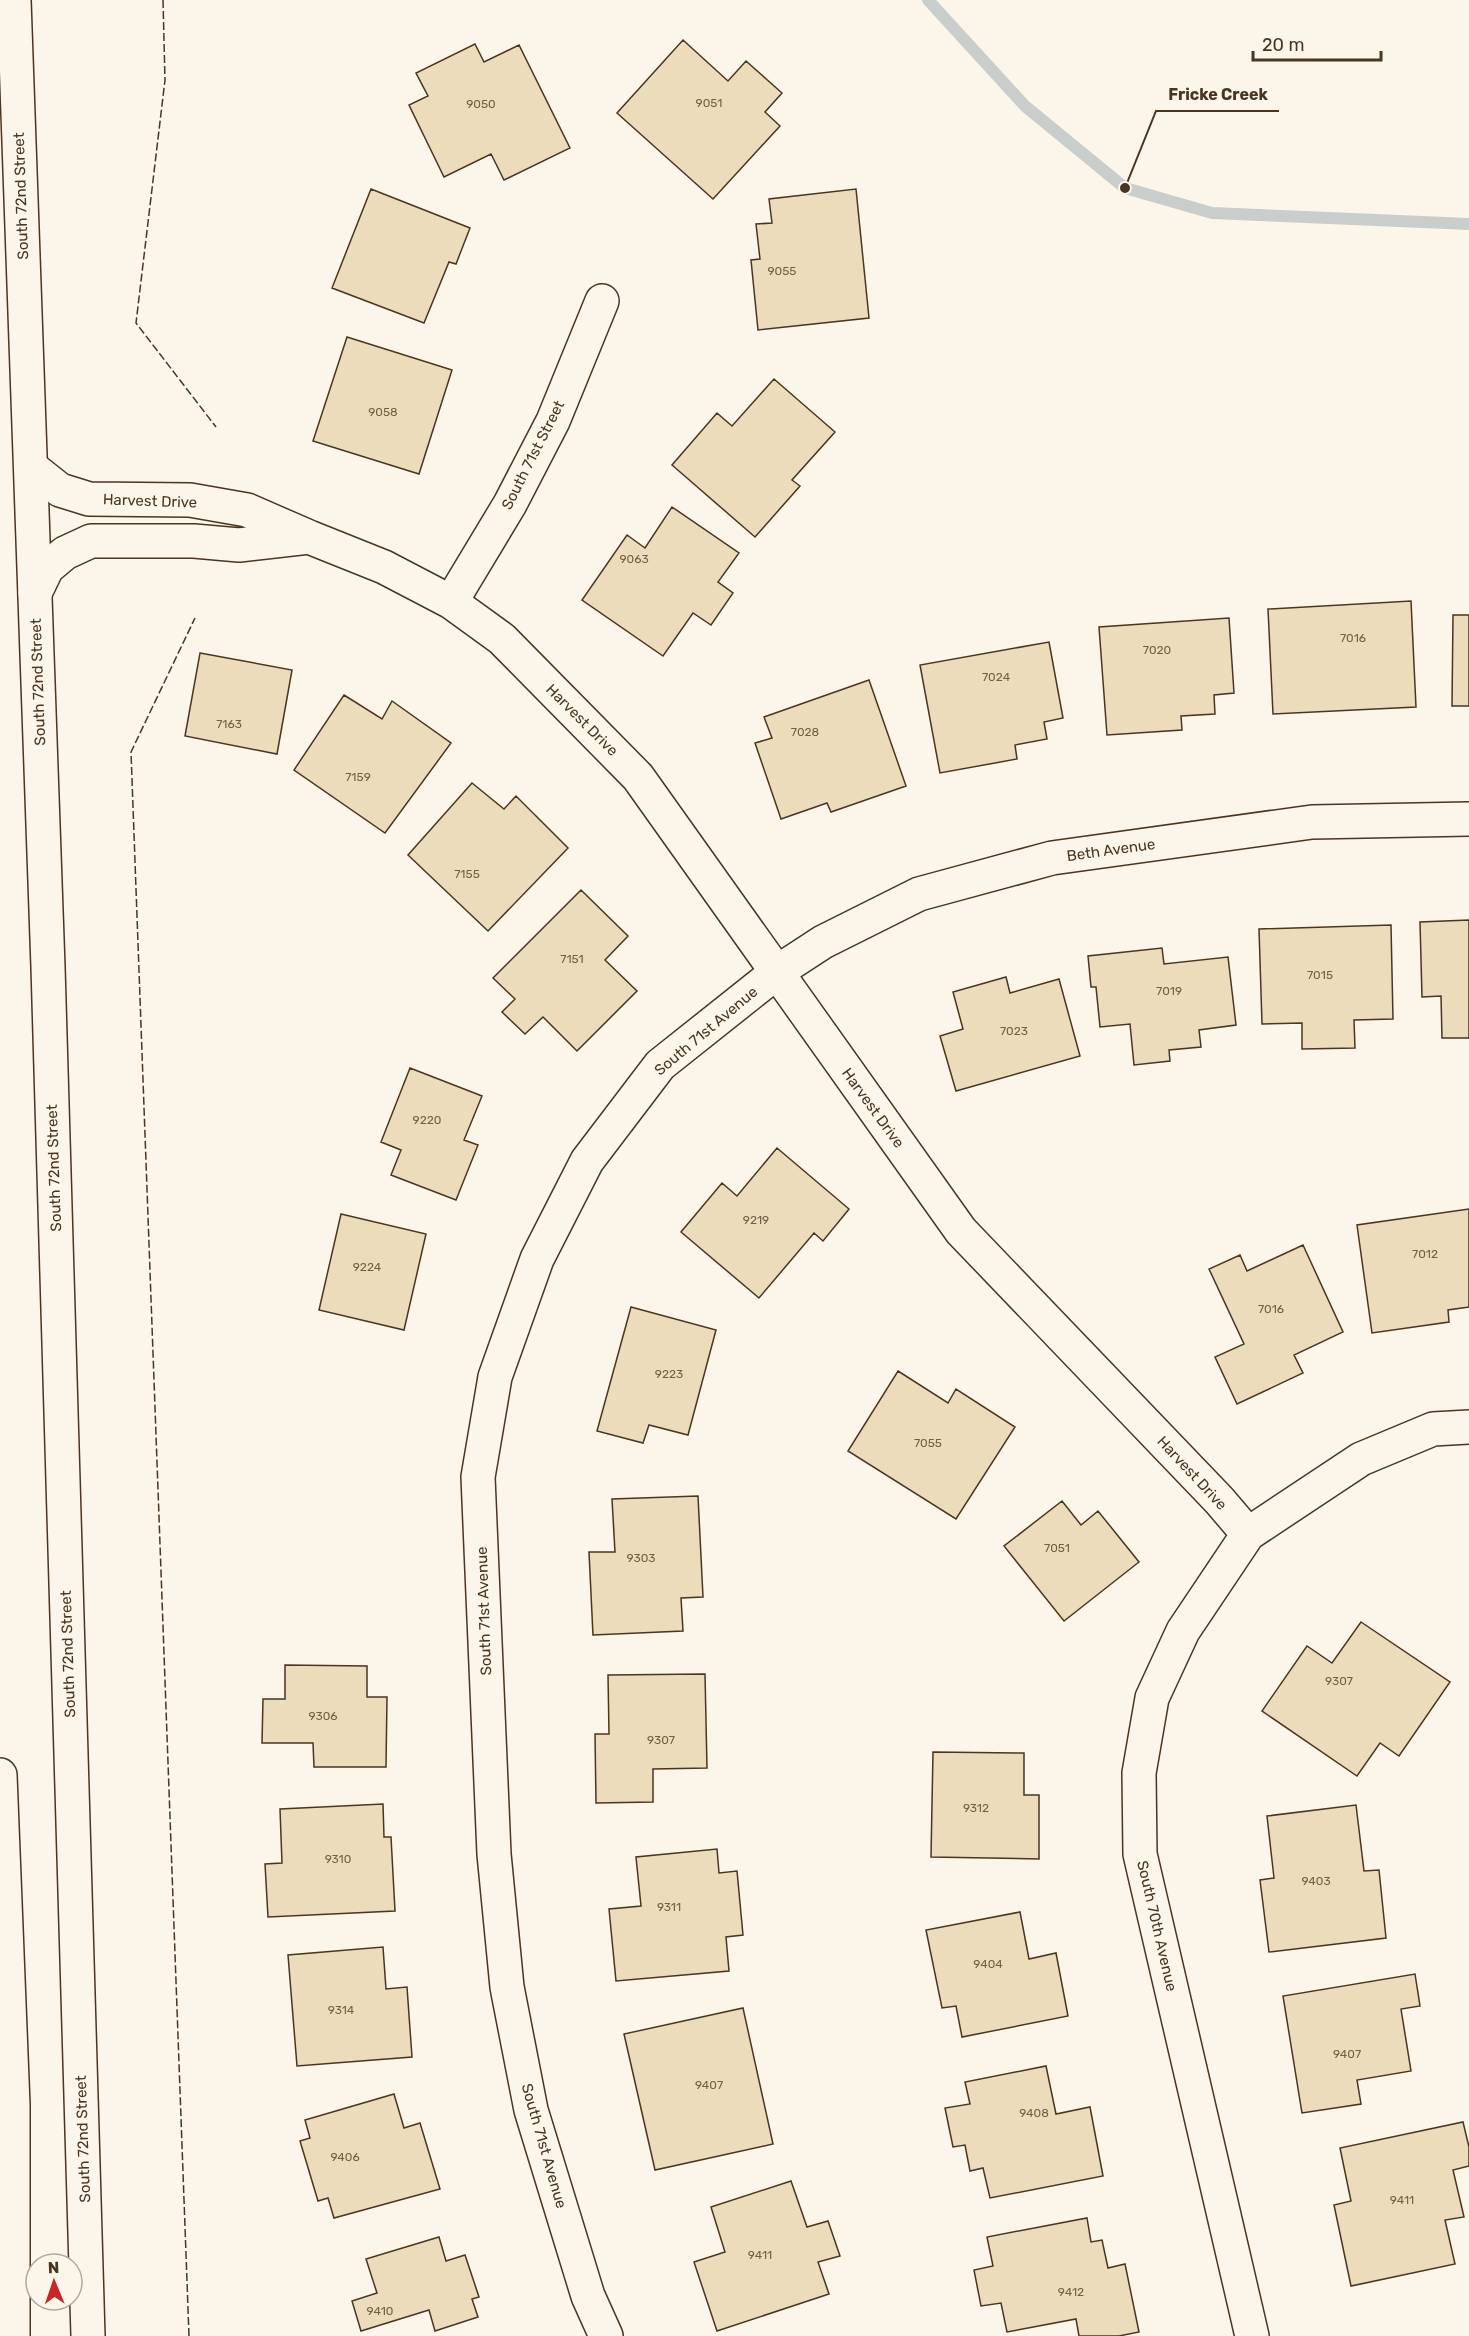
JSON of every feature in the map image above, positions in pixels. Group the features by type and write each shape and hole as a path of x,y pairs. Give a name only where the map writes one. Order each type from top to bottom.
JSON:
{"street":[{"name":"South 72nd Street","path":"14,0 35,593 88,2336"},
{"name":"South 71st Street","path":"451,602 510,504 553,421 602,302"},
{"name":"Harvest Drive","path":"31,467 60,490 89,499 190,501 247,510 384,567 451,602 502,639 638,777 962,1231 1219,1500 1248,1534"},
{"name":"Harvest Drive","path":"35,593 47,568 65,553 91,542 194,541 239,545 309,537"},
{"name":"Beth Avenue","path":"777,972 823,942 919,894 1052,858 1312,822 1469,819"},
{"name":"South 71st Avenue","path":"606,2336 588,2296 531,2110 507,1987 494,1854 478,1477 495,1377 537,1259 587,1161 660,1065 777,972"},
{"path":"1248,1534 1361,1459 1433,1429 1469,1427"},
{"name":"South 70th Avenue","path":"1248,1534 1183,1631 1152,1698 1139,1773 1140,1854 1252,2336"},
{"path":"0,1775 13,2104 13,2336"}],"building":[{"path":"683,40 728,81 746,61 782,93 765,112 780,126 713,199 617,113"},
{"path":"475,44 484,62 519,45 570,148 504,180 491,154 444,177 409,105 428,96 416,73"},
{"path":"371,189 470,228 456,264 449,262 424,323 332,288"},
{"path":"856,189 869,318 758,330 751,260 760,259 756,224 772,223 769,199"},
{"path":"347,337 452,370 419,474 313,441"},
{"path":"774,379 835,432 792,480 800,486 755,537 672,465 717,413 732,426"},
{"path":"672,507 739,553 718,582 733,593 711,625 693,613 663,656 582,600 627,535 645,548"},
{"path":"1411,601 1416,707 1273,714 1268,609"},
{"path":"1453,615 1469,615 1469,706 1452,706"},
{"path":"1229,618 1234,693 1214,695 1215,714 1181,716 1182,730 1107,735 1099,627"},
{"path":"1049,642 1063,718 1044,722 1047,739 1015,745 1017,759 940,773 920,665"},
{"path":"200,653 292,670 277,754 185,736"},
{"path":"869,680 906,786 831,812 827,803 781,819 755,743 772,738 764,717"},
{"path":"344,695 382,719 392,701 451,743 385,833 294,770"},
{"path":"472,783 504,809 516,796 568,848 488,931 408,855"},
{"path":"581,890 628,936 605,960 637,991 577,1051 543,1017 525,1034 502,1012 515,999 493,978"},
{"path":"1469,920 1469,1038 1442,1038 1441,996 1422,997 1420,922"},
{"path":"1391,925 1393,1019 1354,1020 1355,1048 1302,1049 1302,1023 1262,1024 1259,929"},
{"path":"1162,948 1164,964 1228,957 1236,1025 1199,1030 1201,1047 1169,1050 1170,1061 1134,1065 1130,1024 1100,1027 1096,987 1091,987 1088,956"},
{"path":"1006,977 1010,993 1059,979 1080,1056 956,1091 940,1036 963,1029 953,992"},
{"path":"410,1068 482,1096 464,1140 478,1145 456,1200 391,1175 401,1150 381,1142"},
{"path":"777,1148 849,1209 823,1241 814,1233 759,1298 681,1232 722,1183 737,1196"},
{"path":"1469,1209 1469,1307 1448,1310 1449,1322 1372,1333 1357,1225"},
{"path":"341,1214 426,1234 404,1330 319,1310"},
{"path":"1303,1245 1343,1332 1294,1355 1303,1373 1237,1404 1215,1357 1244,1344 1209,1269 1240,1255 1247,1271"},
{"path":"631,1307 716,1330 688,1435 649,1425 643,1443 597,1431"},
{"path":"898,1371 948,1403 956,1389 1015,1427 956,1519 848,1451"},
{"path":"698,1496 703,1597 681,1598 683,1631 593,1635 589,1552 615,1552 612,1499"},
{"path":"1062,1501 1081,1525 1098,1511 1139,1562 1064,1621 1004,1546"},
{"path":"1361,1622 1450,1682 1399,1756 1380,1743 1357,1776 1262,1711 1307,1646 1332,1663"},
{"path":"285,1665 367,1666 367,1697 387,1697 386,1767 314,1767 313,1743 262,1743 263,1699 285,1699"},
{"path":"705,1674 707,1768 653,1769 653,1802 596,1803 595,1734 609,1734 608,1675"},
{"path":"933,1752 1024,1753 1024,1795 1039,1795 1039,1859 931,1857"},
{"path":"383,1804 384,1837 391,1837 395,1911 268,1917 265,1864 282,1863 280,1809"},
{"path":"1356,1805 1364,1871 1379,1870 1386,1938 1269,1952 1260,1880 1274,1878 1267,1816"},
{"path":"717,1849 719,1873 737,1871 743,1935 726,1937 729,1971 616,1981 609,1909 641,1906 636,1857"},
{"path":"1020,1912 1029,1959 1056,1953 1068,2016 962,2037 956,2006 942,2008 926,1930"},
{"path":"383,1947 386,1989 407,1987 412,2057 297,2066 288,1955"},
{"path":"1415,1974 1420,2006 1401,2009 1411,2071 1357,2080 1361,2104 1302,2113 1283,1996"},
{"path":"743,2008 773,2144 655,2170 624,2034"},
{"path":"1046,2066 1056,2114 1090,2107 1103,2176 990,2198 983,2168 970,2171 965,2145 953,2147 945,2108 970,2104 965,2082"},
{"path":"394,2094 404,2128 420,2123 440,2189 334,2218 328,2198 318,2201 300,2141 310,2138 305,2120"},
{"path":"1463,2122 1469,2147 1469,2166 1453,2170 1464,2217 1445,2220 1455,2264 1351,2286 1334,2205 1351,2201 1340,2148"},
{"path":"791,2181 807,2227 828,2221 840,2256 818,2262 829,2294 717,2331 694,2262 725,2252 711,2207"},
{"path":"1087,2218 1091,2242 1102,2240 1108,2268 1125,2264 1139,2332 1119,2336 1079,2336 1076,2319 1007,2332 1001,2303 981,2306 974,2270 993,2266 987,2237"},
{"path":"439,2237 446,2261 465,2255 479,2297 472,2299 478,2317 435,2331 429,2310 361,2331 352,2301 377,2293 366,2259"}],"waterway":[{"path":"928,0 1025,106 1125,188 1212,213 1469,224"}],"fence":[{"path":"163,0 165,80 136,323 216,427"},
{"path":"189,2336 131,752 195,618"}],"place":[{"name":"Fricke Creek","path":"1125,188"}]}
